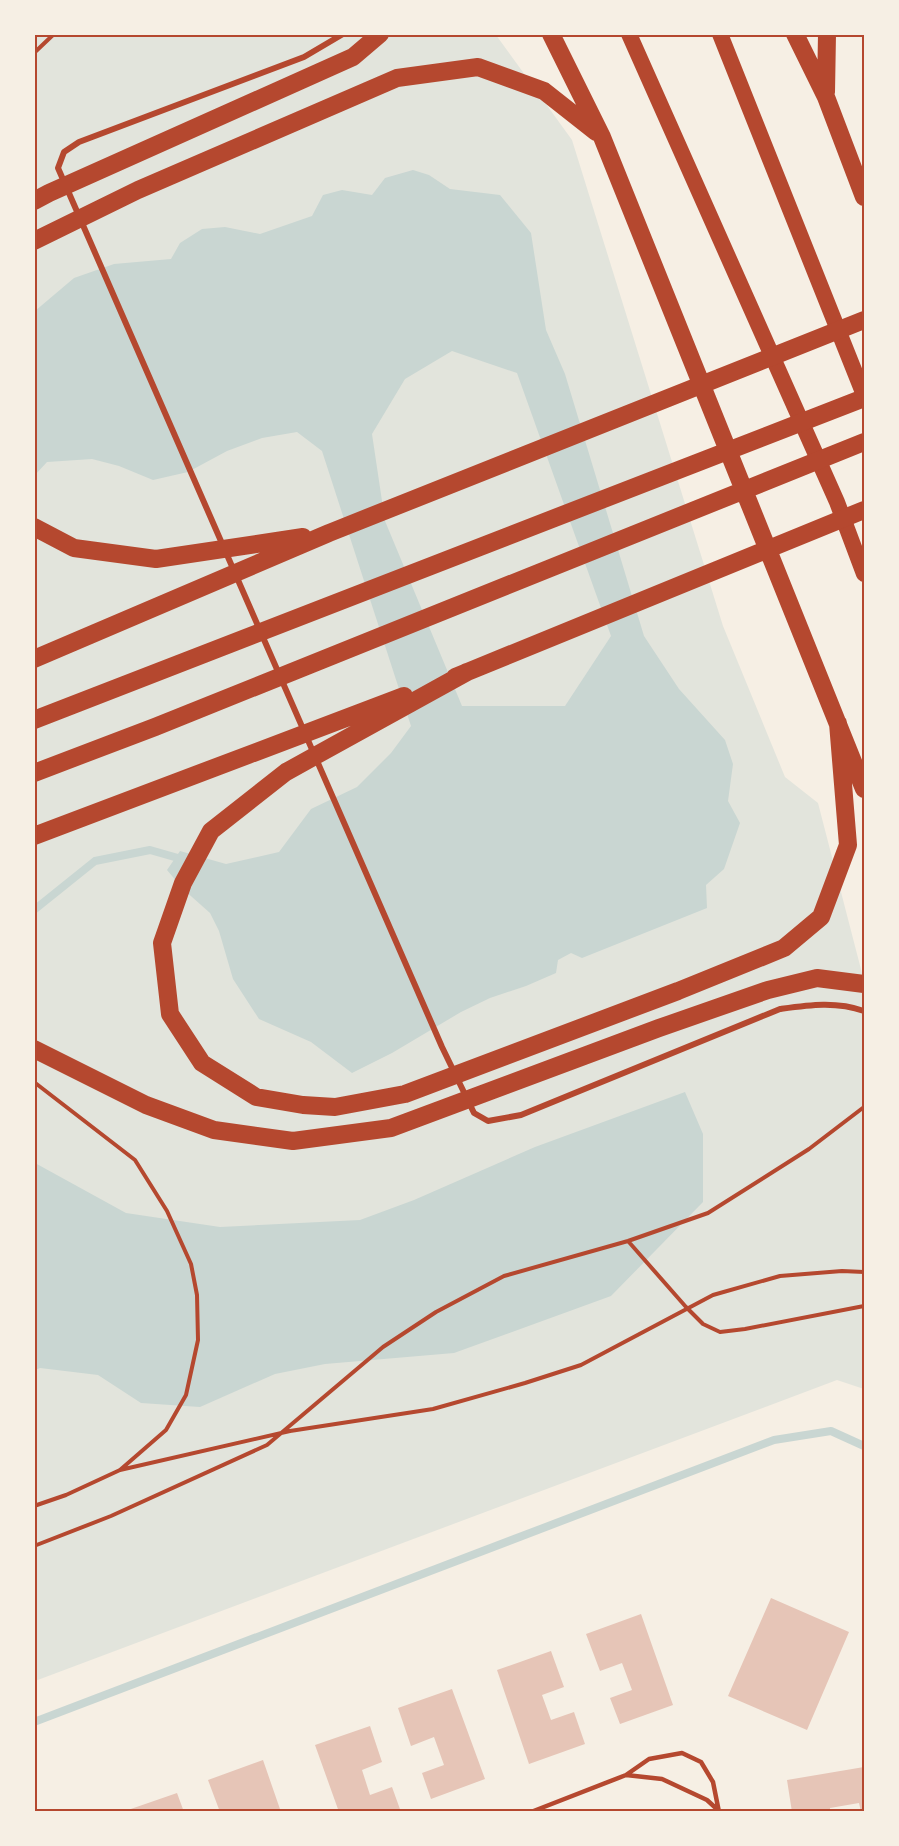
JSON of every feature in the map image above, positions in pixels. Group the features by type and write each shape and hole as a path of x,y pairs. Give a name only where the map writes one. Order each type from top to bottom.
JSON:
{"highway":[{"path":"34,201 353,57 380,34"},
{"path":"551,34 602,137 864,789"},
{"path":"629,34 837,502 864,574"},
{"path":"34,720 864,396 720,34"},
{"path":"795,34 826,97 864,197"},
{"path":"826,97 827,34"},
{"path":"34,241 138,190 397,78 478,67 544,91 602,137"},
{"path":"34,659 329,533 864,320"},
{"path":"34,773 155,727 864,442"},
{"path":"34,836 467,672 864,510"},
{"path":"34,527 74,548 156,559 329,533"},
{"path":"467,672 286,771 211,831 183,883 162,944 170,1014 202,1063 256,1097 303,1105 335,1107 405,1094 678,992 784,948 821,917 848,845 838,723"},
{"path":"34,1049 146,1106 214,1130 292,1141 390,1128 658,1028 768,990 817,978 864,984"}],"street":[{"path":"343,34 304,57 79,142 64,153 58,168 442,1047 474,1113 488,1120 520,1115 780,1009 816,1003 854,1007 864,1011"}],"lane":[{"path":"531,1812 626,1775 649,1759 682,1753 701,1762 713,1782 719,1812 707,1800 662,1779 626,1775"}],"path":[{"path":"34,53 54,34"},
{"path":"34,1082 135,1160 168,1211 191,1264 197,1295 198,1340 186,1395 166,1430 120,1470"},
{"path":"34,1546 111,1516 267,1445 383,1347 436,1312 504,1276 628,1240 708,1213 809,1149 864,1107"},
{"path":"628,1240 686,1308 703,1324 720,1332 864,1306"},
{"path":"34,1506 66,1495 120,1470 290,1431 433,1409 525,1383 580,1365 713,1295 780,1276 842,1271 864,1272"}],"shaded area":[{"path":"35,35 496,35 572,140 723,626 785,777 818,803 864,981 864,1389 837,1380 35,1681"},
{"path":"413,170 429,175 450,189 500,195 531,233 546,330 565,374 644,636 679,689 725,740 733,764 728,801 740,823 724,869 706,885 707,908 582,958 571,953 558,960 556,973 490,998 461,1012 392,1053 352,1073 311,1042 259,1019 233,979 219,931 210,913 183,889 167,870 180,851 226,864 279,852 311,809 357,787 391,753 411,726 322,451 297,432 262,438 227,451 188,472 153,480 119,466 92,459 47,462 35,475 35,311 74,278 114,264 171,259 180,243 202,229 225,227 260,234 312,216 323,195 342,190 372,195 385,178","holes":["452,351 517,373 611,636 565,706 462,706 385,521 372,434 405,379"]},
{"path":"685,1092 703,1134 703,1202 611,1296 454,1353 325,1364 275,1374 200,1407 141,1403 98,1375 40,1368 35,1370 35,1163 126,1213 220,1227 360,1220 414,1200 535,1147"}],"building":[{"path":"771,1598 849,1632 807,1730 728,1696"},
{"path":"641,1614 673,1705 620,1724 610,1698 632,1690 622,1663 600,1671 586,1634"},
{"path":"551,1651 564,1687 542,1695 551,1720 574,1712 585,1744 529,1764 497,1670"},
{"path":"452,1689 485,1779 431,1799 422,1773 444,1765 434,1737 411,1746 398,1708"},
{"path":"370,1726 382,1762 362,1770 370,1795 392,1787 401,1812 339,1812 315,1745"},
{"path":"263,1760 281,1812 245,1812 244,1809 237,1812 220,1812 208,1780"},
{"path":"864,1767 864,1812 861,1812 859,1803 830,1808 830,1812 792,1812 787,1780"},
{"path":"177,1793 184,1812 125,1812 125,1811"}],"waterway":[{"path":"34,910 95,861 150,850 185,860"},
{"path":"34,1722 774,1440 831,1431 864,1446"}]}
